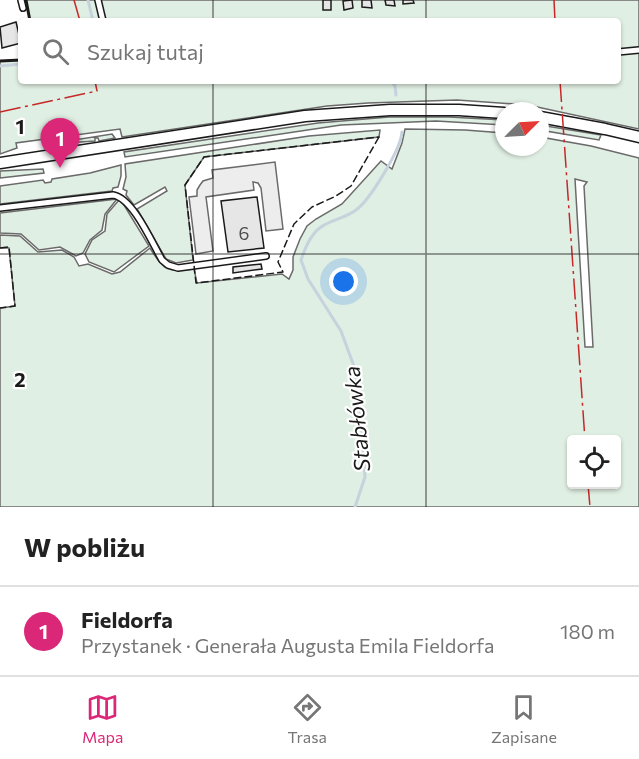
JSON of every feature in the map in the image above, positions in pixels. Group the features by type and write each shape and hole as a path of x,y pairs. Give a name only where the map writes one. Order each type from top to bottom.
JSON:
{"street":[{"path":"0,163 305,116 390,110 495,112"},
{"path":"549,119 639,137"}],"lane":[{"path":"21,0 23,8"},
{"path":"98,0 102,18"},
{"path":"621,51 639,50"},
{"path":"0,208 119,196 128,203 162,260 168,265 178,268 266,256"}],"green space":[{"path":"26,0 639,0 639,129 549,110 549,102 495,103 457,100 368,103 327,106 122,137 120,129 16,143 17,148 0,154 0,61 18,60 18,84 621,84 621,18 29,18"},
{"path":"389,117 495,120 495,124 436,121 341,125 125,157 124,152 318,123"},
{"path":"549,126 601,135 599,140 549,132"},
{"path":"405,129 495,132 495,156 549,156 549,139 639,158 639,507 0,507 0,308 15,306 9,248 0,248 0,235 20,236 38,252 62,250 74,257 79,266 88,264 112,274 120,272 150,248 159,262 168,269 194,269 197,283 282,274 289,279 293,270 293,257 307,226 342,204 381,161 392,169","holes":["575,179 587,182 584,186 593,347 585,347"]},
{"path":"380,130 379,137 204,157 185,185 193,260 176,263 166,259 137,209 167,191 165,187 134,205 126,195 127,191 123,189 126,177 125,164 309,136"},
{"path":"112,134 115,138 99,141 95,138 95,141 49,144"},
{"path":"121,165 118,187 113,188 112,191 0,204 0,186 43,180 45,183 51,182 52,179"},
{"path":"43,169 44,173 0,178 0,171"},
{"path":"117,199 105,214 102,230 90,240 83,253 76,256 60,247 39,250 21,234 0,233 0,213"},
{"path":"119,200 149,246 114,272 89,262 85,254 92,240 105,231 107,214"}],"shaded area":[{"path":"275,162 283,229 266,231 261,188 258,183 253,182 254,190 206,197 213,251 196,254 189,197 197,196 197,190 203,181 213,178 212,170"}],"building":[{"path":"323,0 331,0 331,10 323,10"},
{"path":"352,0 353,8 344,10 343,1"},
{"path":"362,0 371,0 372,8 362,7"},
{"path":"385,0 394,0 395,6 386,5"},
{"path":"403,0 413,0 414,3 403,4"},
{"path":"16,22 18,44 2,48 0,27"},
{"path":"257,197 264,248 228,252 221,201"},
{"path":"261,264 262,269 233,273 233,267"}],"waterway":[{"name":"Stabłówka","path":"88,0 92,18"},
{"path":"0,66 18,64"},
{"path":"393,84 396,95"},
{"name":"Stabłówka","path":"355,507 365,477 355,369 341,331 308,279 301,260 309,241 317,230 356,210 369,196 391,162 402,132"}],"fence":[{"path":"379,137 351,186 312,207 294,224 278,262 283,272 196,283 185,185 204,157 379,137"},
{"path":"0,248 9,247 15,306 0,308"}],"wall":[{"path":"26,0 29,18"},
{"path":"0,61 18,60"}],"power":[{"path":"74,0 79,18"},
{"path":"554,0 555,18"},
{"path":"0,112 97,91 96,84"},
{"path":"560,84 585,435"},
{"path":"588,489 590,507"}],"place":[{"name":"Fieldorfa","path":"60,168"}]}
